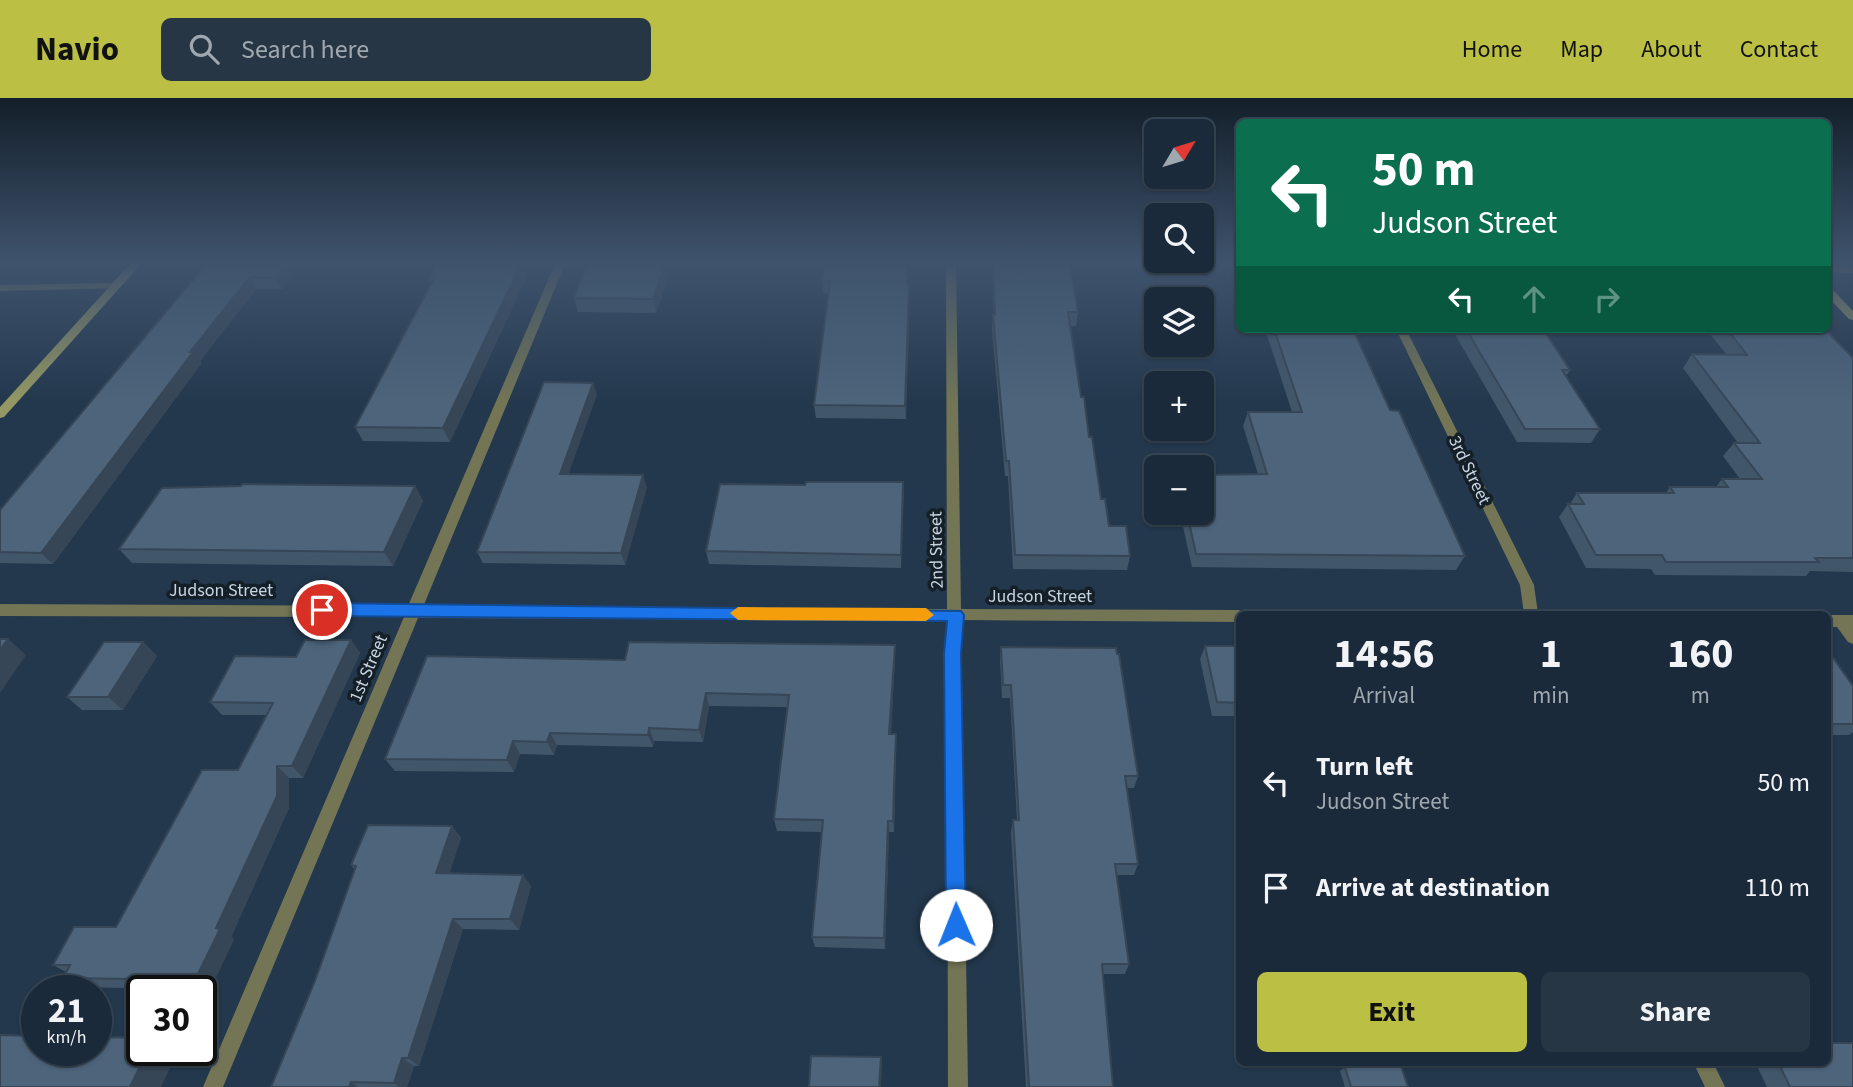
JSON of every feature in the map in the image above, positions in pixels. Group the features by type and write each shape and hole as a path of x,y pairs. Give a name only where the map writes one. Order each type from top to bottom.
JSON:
{"street":[{"path":"2,410 94,310"},
{"name":"1st Street","path":"213,1087 540,310"},
{"name":"2nd Street","path":"952,310 958,1087"},
{"name":"3rd Street","path":"1403,333 1527,584 1531,611"},
{"name":"Judson Street","path":"0,610 1236,616"},
{"path":"1840,621 1853,638"},
{"path":"1705,1066 1715,1087"}],"building":[{"path":"167,310 223,310 41,553 0,552 0,510"},
{"path":"417,310 499,310 443,428 355,427"},
{"path":"826,310 908,310 905,406 814,405"},
{"path":"995,310 1078,310 1068,312 1101,499 1105,499 1109,526 1126,526 1130,556 1015,555"},
{"path":"1275,333 1355,333 1390,410 1399,411 1465,556 1196,554 1190,525 1214,525 1214,475 1267,474 1248,412 1302,412"},
{"path":"1468,333 1546,333 1570,370 1562,370 1600,429 1525,429"},
{"path":"1730,333 1829,333 1853,358 1853,558 1815,558 1819,562 1666,562 1662,555 1596,555 1568,504 1584,504 1577,493 1674,493 1670,487 1728,487 1722,479 1762,479 1734,443 1760,443 1692,354 1747,355"},
{"path":"544,382 593,383 560,474 643,475 621,553 477,552"},
{"path":"806,482 903,482 901,555 706,551 720,484 805,485"},
{"path":"243,484 415,486 384,552 119,549 162,488"},
{"path":"0,639 8,639 0,650"},
{"path":"305,640 351,640 292,766 277,766 277,796 216,928 220,929 197,975 126,975 126,979 112,979 112,975 65,975 70,965 53,965 74,927 116,927 202,770 238,770 273,703 210,702 235,656 296,657"},
{"path":"104,642 143,642 108,697 67,697"},
{"path":"629,642 895,645 889,734 896,734 893,821 888,821 884,938 812,937 823,820 774,819 789,695 706,693 699,730 649,728 648,735 550,733 547,742 513,741 507,760 385,759 427,656 625,660"},
{"path":"1205,646 1236,646 1236,703 1217,702"},
{"path":"1001,647 1116,648 1119,654 1138,776 1125,776 1138,864 1115,864 1129,964 1102,964 1113,1087 1029,1087 1013,820 1019,820 1011,685 1003,685"},
{"path":"1831,655 1853,686 1853,724 1831,724"},
{"path":"368,825 452,826 436,873 523,875 510,919 453,919 408,1058 402,1058 394,1083 351,1082 349,1087 271,1087 315,981 356,866 351,865"},
{"path":"0,1035 21,1036 21,1066 112,1066 112,1037 126,1038 126,1066 140,1066 130,1087 0,1087"},
{"path":"1831,1043 1853,1043 1853,1087 1790,1087 1780,1066 1831,1066"},
{"path":"811,1056 881,1057 879,1087 809,1087"},
{"path":"1401,1066 1408,1087 1351,1087 1345,1067"}],"slow traffic":[{"path":"738,613 926,615"}],"route":[{"path":"322,610 956,615 953,654 956,925"}]}
